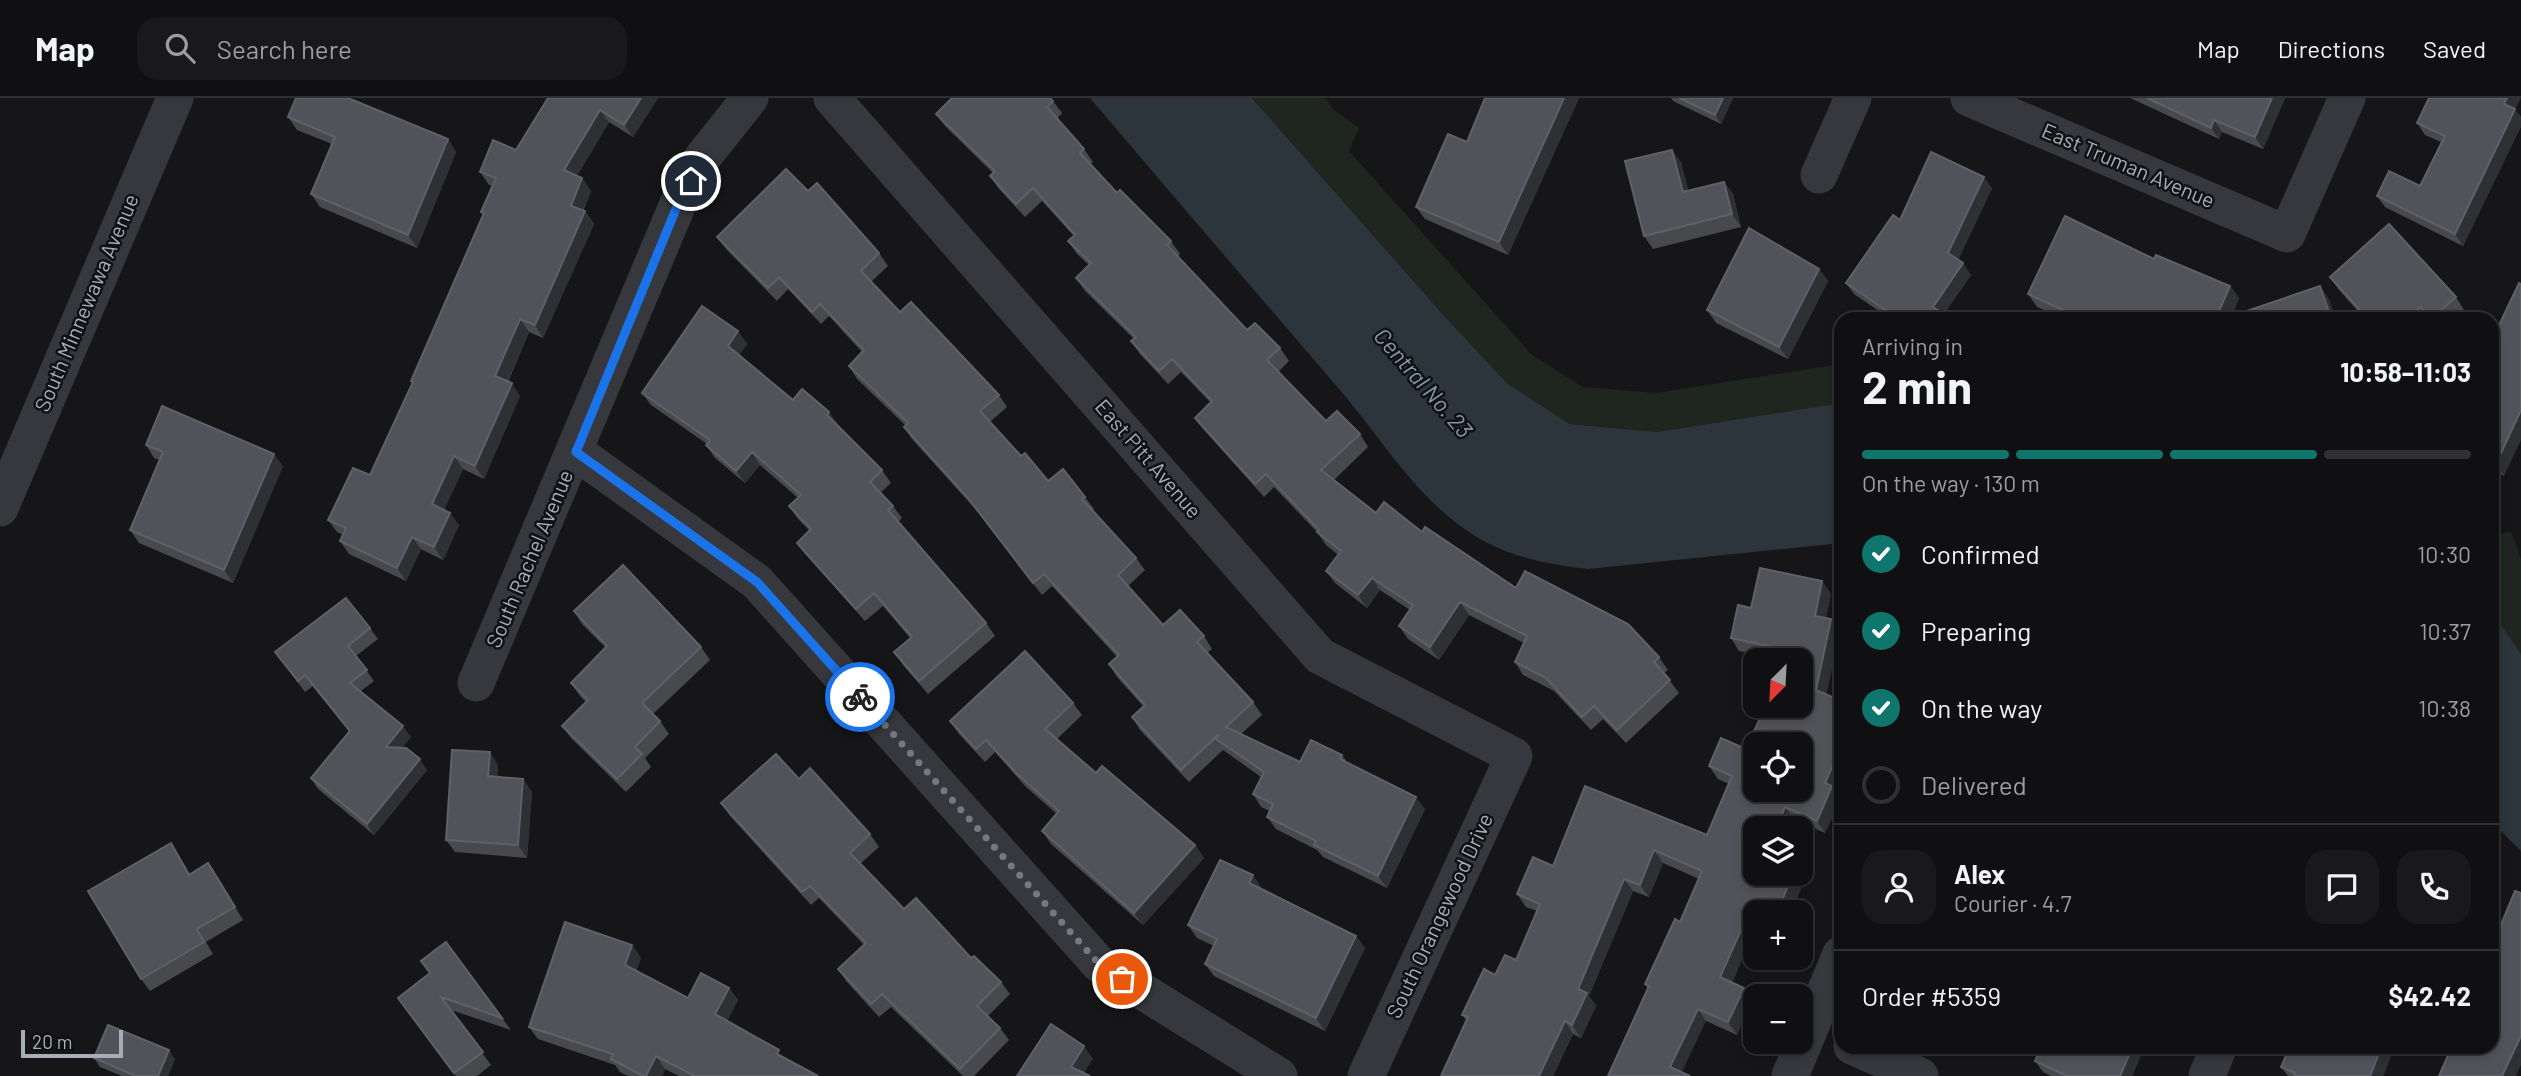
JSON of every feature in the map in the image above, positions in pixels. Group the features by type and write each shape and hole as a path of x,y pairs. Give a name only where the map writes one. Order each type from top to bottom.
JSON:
{"street":[{"name":"South Minnewawa Avenue","path":"0,508 175,98"},
{"name":"South Rachel Avenue","path":"476,683 576,452 678,204 704,157 750,98"},
{"name":"East Pitt Avenue","path":"832,98 1320,656 1514,756"},
{"path":"1819,175 1853,98"},
{"name":"East Truman Avenue","path":"1969,98 2287,234 2347,98"},
{"path":"576,452 757,582 1100,965 1279,1076"},
{"name":"South Orangewood Drive","path":"1366,1076 1514,756"},
{"path":"1790,1076 1826,1035 1834,992"},
{"path":"1870,1054 1920,1076"},
{"path":"2207,1076 2216,1054"}],"shaded area":[{"path":"1252,98 1325,98 1334,110 1359,128 1349,151 1532,355 1583,387 1656,393 1834,365 1834,404 1657,432 1570,424 1508,384 1446,318"},
{"path":"2511,532 2521,559 2521,654 2499,622 2499,534"}],"water":[{"name":"Central No. 23","path":"1090,98 1252,98 1446,318 1508,384 1570,424 1657,432 1834,404 1834,544 1588,569 1513,554 1472,534 1434,503 1401,467 1339,389"},
{"path":"2499,622 2521,654 2521,851 2499,829"}],"building":[{"path":"296,98 348,98 448,139 408,235 311,194 335,137 288,117"},
{"path":"548,98 641,98 624,125 600,110 564,170 582,178 571,206 585,211 535,325 520,319 495,376 512,383 475,466 454,456 432,504 450,513 434,547 412,537 397,568 340,541 346,528 328,520 353,468 370,475 413,382 411,381 484,213 481,212 496,178 480,172 493,140 516,150"},
{"path":"952,98 1050,98 1053,101 1047,107 1084,149 1080,153 1117,193 1120,190 1171,241 1167,245 1247,330 1255,323 1280,348 1267,360 1326,421 1337,411 1360,434 1321,470 1376,513 1384,502 1422,532 1425,527 1516,588 1525,571 1628,624 1659,657 1654,662 1670,680 1617,730 1594,706 1582,717 1546,678 1515,662 1527,636 1460,602 1430,647 1399,626 1413,605 1372,578 1358,595 1326,571 1341,551 1317,532 1319,530 1266,474 1255,484 1195,418 1212,401 1172,359 1159,371 1131,341 1136,337 1076,278 1091,263 1068,241 1075,235 1033,188 1016,204 990,176 995,171 936,114"},
{"path":"1485,98 1564,98 1499,242 1416,207 1448,134 1467,142"},
{"path":"1679,98 1723,98 1715,115"},
{"path":"2147,98 2272,98 2255,137 2214,120 2211,128"},
{"path":"2429,98 2507,98 2504,104 2515,109 2455,234 2377,196 2389,171 2420,186 2445,136 2417,123"},
{"path":"1672,150 1683,192 1724,182 1732,214 1644,236 1625,161"},
{"path":"1931,152 1984,177 1948,253 1963,263 1933,307 1940,312 1888,312 1846,283 1893,215 1900,220"},
{"path":"786,169 808,191 817,183 879,253 861,271 900,312 911,302 999,395 980,411 1021,456 1025,453 1048,481 1063,469 1085,497 1082,499 1136,558 1118,575 1163,625 1180,610 1204,636 1197,642 1253,702 1226,727 1300,762 1311,740 1342,755 1340,759 1416,797 1378,876 1314,845 1316,841 1267,817 1273,804 1253,794 1264,772 1216,739 1219,734 1181,770 1132,717 1145,705 1109,664 1119,655 1044,574 1033,583 968,498 904,427 908,423 849,366 864,350 820,304 812,312 779,277 768,288 717,237"},
{"path":"2065,216 2154,259 2156,255 2230,286 2219,312 2067,312 2028,294"},
{"path":"2389,224 2456,297 2439,312 2425,312 2421,307 2415,312 2362,312 2330,277"},
{"path":"1749,228 1819,269 1779,347 1707,310"},
{"path":"2519,283 2521,284 2521,410 2499,458 2499,325"},
{"path":"2320,286 2329,312 2244,312"},
{"path":"702,306 738,331 728,346 793,400 802,389 829,412 827,415 882,470 870,482 893,506 888,510 986,623 919,681 894,652 912,637 874,593 856,609 797,543 811,529 789,506 801,495 752,452 736,471 706,445 710,440 642,393"},
{"path":"162,406 274,454 224,570 130,530 163,452 146,445"},
{"path":"623,565 701,647 642,703 660,721 635,747 642,754 617,779 562,726 588,700 571,683 607,646 574,611"},
{"path":"1760,568 1822,581 1815,616 1831,619 1816,690 1834,698 1834,763 1825,783 1832,786 1817,821 1813,816 1806,816 1785,807 1781,816 1743,816 1743,886 1788,886 1782,900 1743,900 1743,926 1720,977 1743,988 1728,1022 1698,1009 1670,1067 1690,1076 1608,1076 1649,986 1645,984 1675,919 1680,922 1702,871 1654,850 1640,885 1624,879 1578,989 1587,993 1572,1025 1565,1021 1539,1076 1441,1076 1468,1017 1462,1015 1484,969 1495,975 1505,955 1516,960 1540,904 1517,894 1533,857 1553,866 1585,786 1707,835 1732,776 1709,766 1721,738 1743,748 1743,802 1813,802 1813,732 1754,732 1760,718 1813,718 1813,648 1777,648 1731,638 1738,605 1751,608"},
{"path":"346,598 370,628 348,646 367,670 350,683 403,726 386,747 406,748 420,759 367,824 311,778 350,731 305,675 298,681 275,652"},
{"path":"1025,651 1073,703 1045,729 1096,773 1102,766 1195,845 1134,913 1042,831 1059,811 1017,774 986,740 976,749 950,721"},
{"path":"452,750 490,752 488,776 523,779 518,845 446,840"},
{"path":"776,754 799,779 810,768 870,834 850,853 904,909 916,898 971,958 974,956 1001,982 977,1006 1000,1028 960,1069 882,994 871,1004 838,969 866,943 810,886 802,892 721,803"},
{"path":"171,843 189,875 208,863 235,907 197,929 204,942 141,979 88,891"},
{"path":"1220,860 1253,875 1249,883 1356,936 1316,1018 1205,964 1217,939 1188,925"},
{"path":"2515,891 2521,893 2521,1036 2502,1076 2439,1076 2449,1054 2499,1054 2499,929"},
{"path":"565,922 632,945 625,965 688,998 701,973 729,988 715,1014 779,1050 777,1054 818,1076 695,1076 656,1056 646,1076 643,1076 611,1059 613,1054 529,1027"},
{"path":"446,942 502,1018 441,997 483,1052 454,1073 398,998 430,973 421,961"},
{"path":"1051,1024 1084,1046 1071,1067 1090,1076 1017,1076"},
{"path":"108,1025 169,1050 158,1076 136,1076 94,1058"},
{"path":"2038,1054 2130,1054 2120,1076 2067,1076 2035,1061"},
{"path":"2287,1054 2379,1054 2370,1076 2294,1076 2295,1073 2281,1067"}],"way so far":[{"path":"860,697 1100,965 1122,979"}],"route":[{"path":"691,181 678,204 576,452 757,582 860,697"}]}
